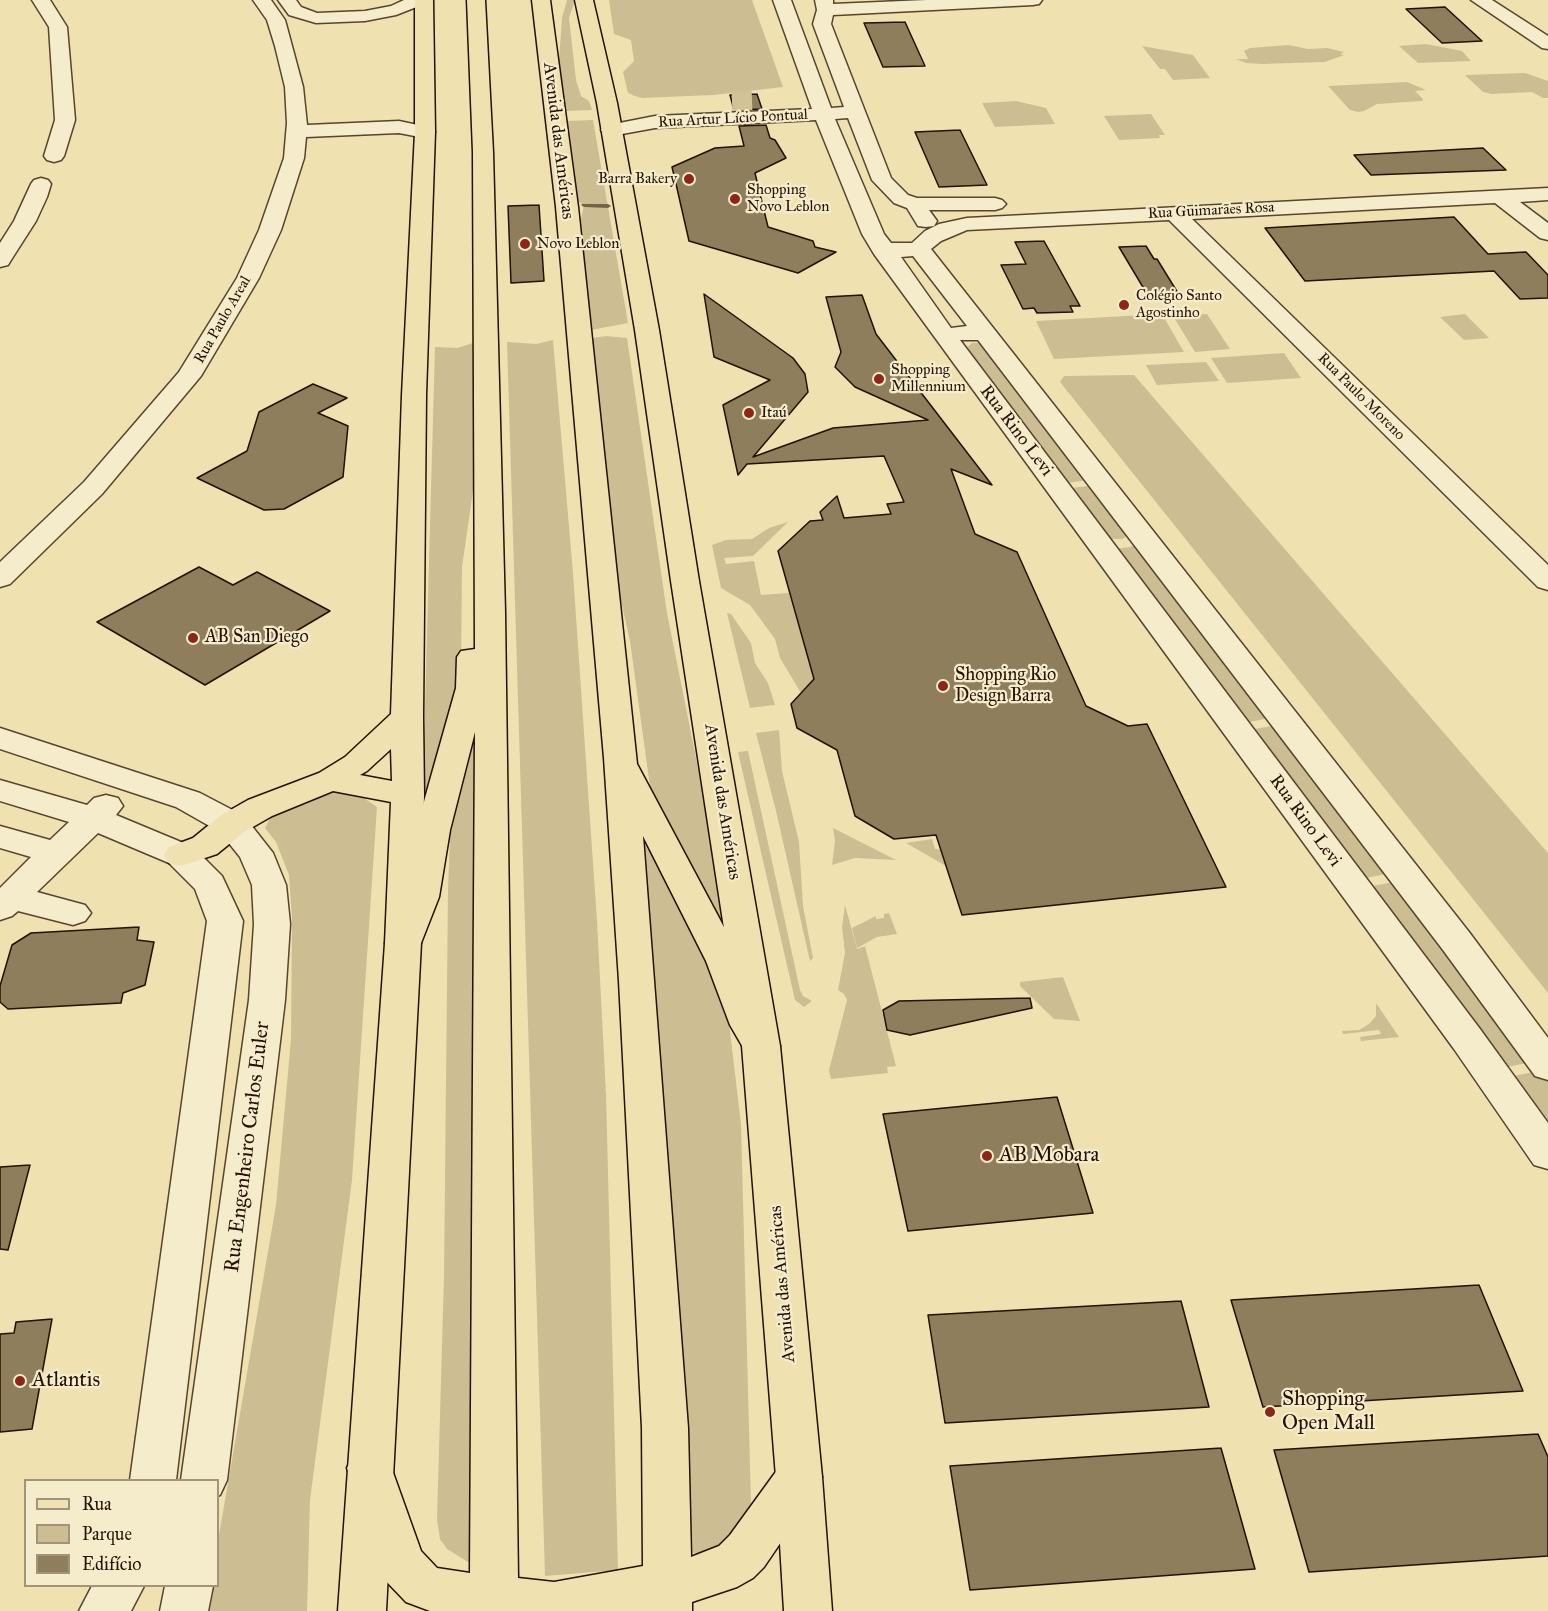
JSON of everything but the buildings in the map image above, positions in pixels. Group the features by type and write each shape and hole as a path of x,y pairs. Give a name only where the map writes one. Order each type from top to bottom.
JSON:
{"main road":[{"path":"362,1611 403,943 408,795 407,717 414,395 425,122 424,0"},
{"path":"476,0 482,96 490,612 495,1496 493,1605"},
{"name":"Avenida das Américas","path":"541,0 559,143 593,460 638,981 665,1428 667,1598"},
{"path":"544,33 552,24 555,0"},
{"name":"Avenida das Américas","path":"584,0 621,111 646,330 761,1046 799,1477 808,1611"},
{"path":"403,943 422,897 433,830 471,688 473,641 490,612"},
{"path":"181,855 205,846 232,824 260,808 330,780 363,758 407,717"},
{"path":"620,758 724,961 749,1025 761,1046"},
{"path":"330,780 408,795"},
{"path":"370,1468 401,1563 423,1586 493,1605 564,1608 667,1598 720,1571 736,1562 767,1525 799,1477"}],"street":[{"path":"41,0 58,27 65,101 65,120 54,156"},
{"name":"Rua Paulo Areal","path":"0,578 93,488 189,376 248,278 270,230 294,158 297,127 294,87 284,46 276,20 262,0"},
{"path":"287,0 295,11 316,18 374,15 396,10 418,0"},
{"path":"782,0 789,24 789,96 824,115 873,234 882,249"},
{"path":"789,24 824,11 1033,0"},
{"path":"1480,0 1548,44"},
{"path":"1509,0 1548,24"},
{"path":"824,11 856,112 882,180 908,201 931,228 926,242"},
{"name":"Rua Artur Lício Pontual","path":"789,96 849,89"},
{"name":"Rua Artur Lício Pontual","path":"621,111 732,101"},
{"name":"Rua Artur Lício Pontual","path":"621,111 655,122 856,112"},
{"path":"297,127 399,127 425,122"},
{"name":"Rua Guimarães Rosa","path":"859,200 887,197 908,201 995,204 1548,178"},
{"path":"0,260 38,197 41,184"},
{"name":"Rua Guimarães Rosa","path":"882,249 903,251 926,242 947,229 967,224 1548,194"},
{"path":"1500,197 1548,233"},
{"name":"Rua Paulo Moreno","path":"1174,213 1548,581"},
{"name":"Rua Rino Levi","path":"926,242 985,333 1456,941 1548,1066"},
{"name":"Rua Rino Levi","path":"882,249 1467,1039 1548,1154"},
{"path":"948,340 952,335 961,333 985,333"},
{"path":"1102,544 1125,543 1143,537"},
{"path":"0,738 188,800 232,824"},
{"path":"5,903 132,783"},
{"path":"0,790 93,818 181,855 210,884 225,921 153,1479"},
{"name":"Rua Engenheiro Carlos Euler","path":"204,1479 267,1000 272,924 268,885 256,853 232,824"},
{"path":"0,837 56,853"},
{"path":"5,903 73,913"},
{"path":"103,1611 119,1587"},
{"path":"184,1611 189,1587"}],"green space":[{"path":"567,0 574,0 569,18 576,80 581,96 589,101 592,110 566,111 567,121 593,120 628,323 586,331 579,227 584,205 573,198 558,74 562,18"},
{"path":"609,0 752,0 783,87 713,95 642,98 628,93 623,72 634,61 631,40 614,34"},
{"path":"1426,44 1462,51 1471,61 1418,63 1399,46"},
{"path":"1289,45 1308,49 1327,48 1344,52 1340,54 1344,55 1325,62 1262,64 1246,63 1236,59 1248,59 1244,51 1250,48"},
{"path":"1142,46 1193,55 1210,78 1173,80 1165,69 1160,69"},
{"path":"1525,73 1548,81 1548,98 1532,92 1492,94 1483,92 1465,75"},
{"path":"1407,82 1426,90 1415,91 1423,99 1422,101 1377,104 1358,112 1350,110 1328,86"},
{"path":"1016,101 1046,108 1055,124 995,127 982,103"},
{"path":"1151,114 1165,135 1159,135 1160,138 1119,140 1104,116"},
{"path":"1162,314 1184,352 1054,359 1036,321"},
{"path":"1207,314 1230,349 1195,352 1173,316"},
{"path":"1465,314 1489,338 1464,340 1440,317"},
{"path":"606,336 627,338 667,613 734,948 651,794 630,641 607,538 586,339"},
{"path":"553,340 573,573 597,921 606,1094 618,1570 545,1576 507,342 536,344"},
{"path":"476,342 475,477 462,567 461,672 422,814 435,347 457,348"},
{"path":"972,343 981,343 1088,480 1067,483 965,349"},
{"path":"1284,353 1301,378 1227,383 1211,358"},
{"path":"1206,362 1219,381 1157,385 1146,365"},
{"path":"1134,375 1548,853 1548,993 1060,382 1064,376"},
{"path":"1095,485 1133,533 1122,539 1107,539 1071,488"},
{"path":"788,522 753,556 724,558 726,564 754,561 761,595 789,593 814,679 801,693 780,658 775,639 750,605 721,588 712,545 726,540 752,539 769,528"},
{"path":"1140,542 1274,717 1244,723 1114,549 1130,547"},
{"path":"727,613 731,614 751,643 755,663 768,683 775,705 750,708"},
{"path":"476,718 473,1565 447,1549 440,1539 437,1520 444,1276 450,836 453,803"},
{"path":"1277,725 1391,873 1361,879 1249,730"},
{"path":"779,730 782,771 799,842 803,906 813,958 810,961 756,733"},
{"path":"748,751 800,990 803,996 812,1001 804,1007 795,1000 738,752"},
{"path":"330,788 358,794 377,807 352,1180 310,1500 307,1611 199,1611 209,1587 219,1587 219,1535 276,1205 291,1039 292,918 289,875 276,842 265,828 272,814"},
{"path":"833,828 896,860 855,858 832,865 835,841"},
{"path":"932,839 935,849 952,850 941,851 946,866 906,843"},
{"path":"649,845 698,937 727,1006 741,1124 751,1504 747,1524 734,1540 701,1554 689,1552 641,846"},
{"path":"1399,881 1536,1061 1503,1068 1367,887"},
{"path":"845,905 857,949 865,946 896,1066 887,1067 888,1073 831,1079 829,1070 847,1000 838,990 845,953 842,927"},
{"path":"889,913 897,934 877,937 857,948 852,928 876,916 876,919 884,918 884,914"},
{"path":"1063,977 1080,1021 1054,1019 1020,986 1020,982"},
{"path":"1376,1003 1399,1037 1361,1041 1360,1037 1381,1034 1379,1030 1343,1034 1342,1031 1359,1030 1369,1024 1376,1016"},
{"path":"1543,1070 1548,1077 1548,1135 1509,1077"}],"waterway":[{"path":"584,205 608,206"}],"tunnel":[{"path":"732,101 761,100"}],"place":[{"name":"Barra Bakery","path":"689,179"},
{"name":"Shopping Novo Leblon","path":"735,199"},
{"name":"Novo Leblon","path":"525,244"},
{"name":"Colégio Santo Agostinho","path":"1124,305"},
{"name":"Shopping Millennium","path":"879,379"},
{"name":"Itaú","path":"749,413"},
{"name":"AB San Diego","path":"193,638"},
{"name":"Shopping Rio Design Barra","path":"943,686"},
{"name":"AB Mobara","path":"987,1156"},
{"name":"Atlantis","path":"20,1381"},
{"name":"Shopping Open Mall","path":"1270,1412"}]}
